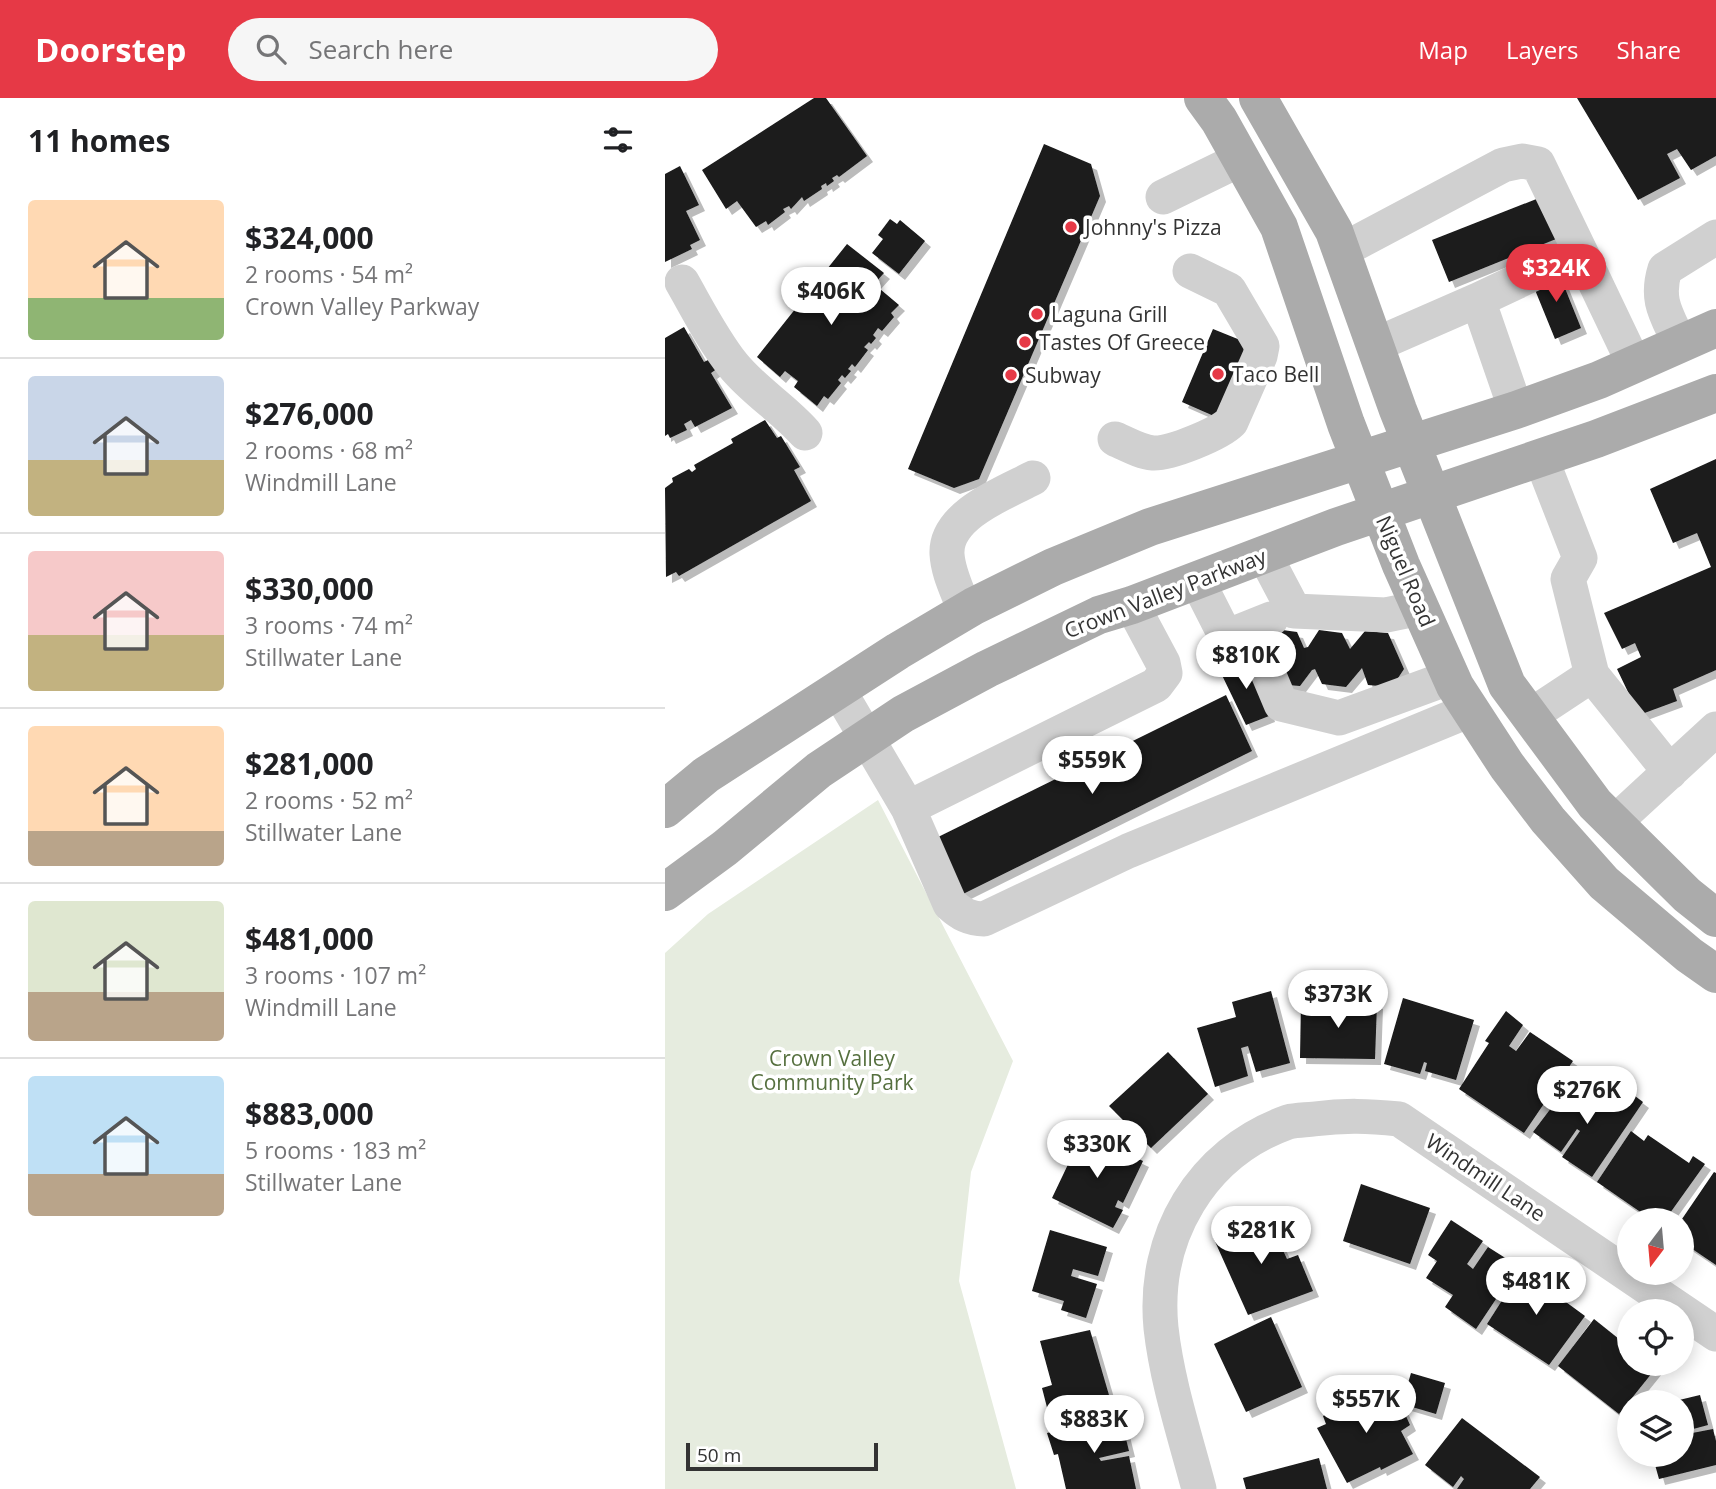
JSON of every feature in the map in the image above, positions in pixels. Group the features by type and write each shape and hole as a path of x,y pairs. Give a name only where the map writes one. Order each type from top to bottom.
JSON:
{"main road":[{"name":"Niguel Road","path":"1203,98 1219,120 1279,227 1346,424 1380,511 1451,677 1470,710 1507,766 1548,820 1604,883 1689,955 1716,974"},
{"path":"1258,98 1334,231 1411,444 1507,685 1595,804 1686,895 1716,918"},
{"path":"665,809 706,775 898,651 965,612 1053,567 1150,527 1516,410 1634,365 1716,328"},
{"name":"Crown Valley Parkway","path":"665,892 725,848 818,770 903,714 987,669 1099,615 1132,606 1380,511 1541,458 1716,393"}],"street":[{"path":"1163,197 1241,159"},
{"path":"1341,251 1503,165 1522,162 1538,164 1634,365"},
{"path":"1680,344 1661,299 1660,286 1665,268 1716,237"},
{"path":"1375,345 1535,273 1582,255"},
{"path":"1115,439 1150,453 1163,452 1223,429 1231,422 1262,346 1229,290 1190,271"},
{"path":"682,282 708,329 734,367 789,414 805,433"},
{"path":"1478,300 1516,410"},
{"path":"1541,458 1580,558 1568,579 1592,675 1670,772"},
{"path":"965,612 952,578 947,554 949,542 958,524 976,508 1033,478"},
{"path":"1264,554 1294,611"},
{"path":"1197,580 1226,637 1294,611 1386,615 1420,608"},
{"path":"908,808 1156,685 1165,673 1163,663 1132,606"},
{"path":"1249,628 1281,704 1339,718 1451,677"},
{"path":"1530,716 1592,675"},
{"path":"839,691 908,808 950,904 973,919 985,919 1128,851 1470,710"},
{"path":"1614,823 1716,729"},
{"name":"Windmill Lane","path":"1199,1489 1169,1375 1161,1326 1162,1276 1175,1229 1191,1195 1212,1170 1248,1141 1290,1121 1352,1115 1399,1119 1716,1334"}],"green space":[{"name":"Crown Valley Community Park","path":"878,800 1013,1061 971,1172 959,1281 1016,1489 665,1489 665,953 708,914"}],"building":[{"path":"814,98 826,98 867,156 839,177 837,175 832,178 834,181 827,186 826,183 821,186 822,189 804,201 802,197 791,209 789,206 783,209 785,212 768,225 766,221 756,227 737,201 726,209 702,170"},
{"path":"1577,98 1716,98 1716,156 1691,170 1677,149 1667,154 1680,178 1638,200"},
{"path":"1044,144 1091,164 1100,196 979,479 954,488 908,469"},
{"path":"680,166 699,205 686,211 700,240 690,245 692,249 665,262 665,174"},
{"path":"1539,198 1556,239 1449,282 1432,240"},
{"path":"890,219 897,224 900,220 925,241 899,274 872,253 883,239 878,235"},
{"path":"847,244 884,273 874,284 899,305 891,313 894,317 882,331 878,328 873,335 876,338 864,347 868,350 855,367 852,364 848,369 851,371 845,378 842,375 838,380 841,383 828,399 824,396 817,406 794,387 798,381 785,371 780,377 757,357"},
{"path":"1558,271 1581,328 1555,339 1531,280"},
{"path":"684,327 704,362 712,358 718,368 711,373 732,408 695,427 691,420 684,424 687,430 670,438 668,434 665,436 665,338"},
{"name":"Taco Bell","path":"1213,329 1255,346 1223,420 1182,402"},
{"path":"765,420 777,438 781,436 800,467 794,470 811,501 679,576 676,572 666,577 665,488 673,482 672,478 689,469 692,472 696,469 694,465 733,443 731,439"},
{"path":"1716,459 1716,670 1673,689 1677,701 1639,715 1617,669 1641,657 1635,643 1622,649 1604,613 1711,567 1697,533 1673,543 1650,489"},
{"path":"1275,629 1297,632 1304,648 1308,647 1319,630 1342,633 1350,649 1365,631 1388,633 1404,669 1392,687 1368,685 1362,668 1346,687 1322,684 1315,669 1300,686 1277,684 1261,648"},
{"path":"1253,657 1269,716 1246,725 1220,671"},
{"path":"1226,695 1252,751 959,896 932,840"},
{"path":"1271,991 1290,1063 1256,1072 1248,1046 1241,1048 1248,1076 1215,1087 1197,1028 1236,1017 1232,1002"},
{"path":"1403,998 1474,1020 1456,1080 1425,1071 1427,1063 1424,1062 1420,1074 1384,1064"},
{"path":"1301,1001 1377,1003 1375,1059 1300,1058"},
{"path":"1506,1011 1523,1025 1509,1046 1516,1051 1530,1032 1573,1061 1524,1133 1459,1089 1489,1043 1485,1041"},
{"path":"1168,1052 1208,1094 1151,1148 1109,1106"},
{"path":"1570,1083 1607,1110 1623,1087 1643,1102 1592,1177 1562,1157 1580,1131 1577,1129 1561,1152 1533,1132"},
{"path":"1631,1131 1644,1141 1648,1135 1689,1163 1693,1156 1705,1164 1674,1208 1635,1208 1597,1182"},
{"path":"1083,1133 1143,1161 1123,1203 1118,1200 1115,1207 1123,1210 1113,1228 1052,1198"},
{"path":"1714,1172 1716,1173 1716,1265 1694,1250 1694,1208 1689,1208"},
{"path":"1361,1184 1430,1208 1410,1264 1343,1241"},
{"path":"1259,1216 1263,1224 1269,1221 1287,1259 1298,1255 1313,1291 1248,1315 1213,1237"},
{"path":"1451,1220 1483,1241 1467,1264 1473,1269 1488,1247 1518,1266 1476,1329 1445,1307 1453,1295 1426,1278 1437,1261 1428,1255"},
{"path":"1050,1230 1107,1247 1098,1276 1073,1269 1071,1276 1097,1284 1086,1318 1061,1310 1064,1301 1032,1291"},
{"path":"1524,1266 1558,1289 1555,1294 1585,1316 1549,1365 1487,1324"},
{"path":"1271,1317 1302,1387 1246,1412 1214,1344"},
{"path":"1594,1319 1617,1337 1617,1376 1650,1376 1638,1390 1617,1390 1617,1412 1558,1366"},
{"path":"1090,1330 1111,1402 1050,1419 1042,1388 1052,1385 1040,1341"},
{"path":"1411,1373 1445,1383 1436,1414 1402,1404"},
{"path":"1394,1390 1410,1425 1401,1431 1413,1454 1347,1483 1317,1428 1326,1424 1323,1416 1364,1394 1369,1403"},
{"path":"1700,1395 1708,1425 1694,1429 1694,1396"},
{"path":"1120,1415 1129,1451 1099,1458 1101,1461 1129,1456 1136,1489 1066,1489 1058,1454 1054,1455 1047,1433"},
{"path":"1462,1418 1540,1477 1530,1489 1457,1489 1464,1479 1461,1476 1453,1487 1425,1465"},
{"path":"1713,1429 1716,1465 1659,1479 1656,1467 1694,1467 1694,1433"},
{"path":"1319,1458 1327,1489 1246,1489 1243,1478"}],"place":[{"name":"Johnny's Pizza","path":"1071,227"},
{"name":"Laguna Grill","path":"1037,314"},
{"name":"Tastes Of Greece","path":"1025,342"},
{"name":"Taco Bell","path":"1218,374"},
{"name":"Subway","path":"1011,375"}]}
